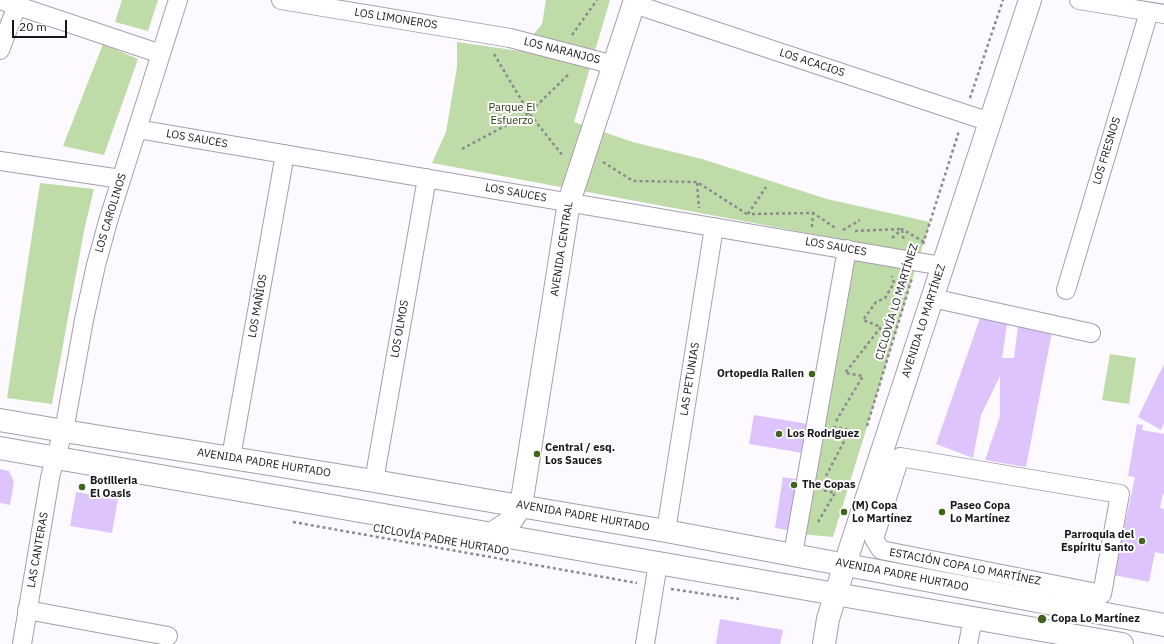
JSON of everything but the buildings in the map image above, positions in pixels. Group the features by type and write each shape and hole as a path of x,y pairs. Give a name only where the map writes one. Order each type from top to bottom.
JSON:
{"main road":[{"name":"AVENIDA LO MARTÍNEZ","path":"824,644 828,619 845,564 1030,0"},
{"name":"AVENIDA CENTRAL","path":"521,506 569,202 635,2"},
{"name":"AVENIDA PADRE HURTADO","path":"0,420 374,480 666,531 793,554 1164,626"},
{"path":"0,448 1122,644"},
{"path":"491,534 511,521 521,506"}],"street":[{"name":"LOS CAROLINOS","path":"55,457 64,431 84,320 96,265 121,179 178,0"},
{"name":"LOS LIMONEROS","path":"281,0 510,38"},
{"path":"1079,0 1160,12"},
{"path":"0,50 12,2 161,54"},
{"name":"LOS ACACIOS","path":"635,2 990,122"},
{"name":"LOS FRESNOS","path":"1066,290 1160,12"},
{"name":"LOS NARANJOS","path":"510,38 614,65"},
{"name":"LOS SAUCES","path":"137,128 942,266"},
{"name":"LOS MAÑÍOS","path":"231,458 285,154"},
{"path":"0,161 121,179"},
{"name":"LOS OLMOS","path":"374,480 427,178"},
{"name":"LAS PETUNIAS","path":"666,531 708,226"},
{"path":"793,554 847,249"},
{"path":"932,298 1091,333"},
{"name":"LAS CANTERAS","path":"22,644 50,478 55,457"},
{"name":"ESTACIÓN COPA LO MARTÍNEZ","path":"900,457 1120,494 1102,594 881,550 874,539 900,457"},
{"path":"645,644 658,563"},
{"path":"28,610 168,636"},
{"path":"968,644 973,618"}],"path":[{"path":"560,50 597,0"},
{"name":"CICLOVÍA LO MARTÍNEZ","path":"867,428 912,260 924,242 964,114 1004,0"},
{"path":"482,33 529,113 578,175"},
{"path":"462,149 529,113 586,57"},
{"path":"586,150 633,182 697,182 748,214 813,213 841,232 902,229 924,242"},
{"path":"697,182 708,226"},
{"path":"748,214 766,187"},
{"path":"841,232 860,220"},
{"path":"902,229 912,260"},
{"path":"826,476 850,430 833,427 863,376 845,373 881,327 863,320 876,302 885,298 894,283 891,273"},
{"path":"817,524 835,494 819,490 822,483"},
{"name":"CICLOVÍA PADRE HURTADO","path":"293,522 655,587 746,600"}],"green space":[{"path":"122,0 158,0 148,31 115,22"},
{"name":"Parque El Esfuerzo","path":"546,0 610,0 574,122 633,142 702,159 827,199 930,222 833,537 799,534 850,241 432,163 446,132 457,67 457,42 520,51 542,24"},
{"path":"103,44 138,59 104,155 63,146"},
{"path":"40,183 94,189 85,226 52,404 7,398"},
{"path":"1110,354 1136,358 1129,404 1102,400"}],"place":[{"name":"Ortopedia Railen","path":"812,374"},
{"name":"Los Rodriguez","path":"779,434"},
{"name":"Central / esq. Los Sauces","path":"537,454"},
{"name":"The Copas","path":"794,485"},
{"name":"Botilleria El Oasis","path":"82,487"},
{"name":"(M) Copa Lo Martínez","path":"844,512"},
{"name":"Paseo Copa Lo Martínez","path":"942,512"},
{"name":"Parroquia del Espíritu Santo","path":"1142,541"},
{"name":"Copa Lo Martínez","path":"1042,619"}]}
